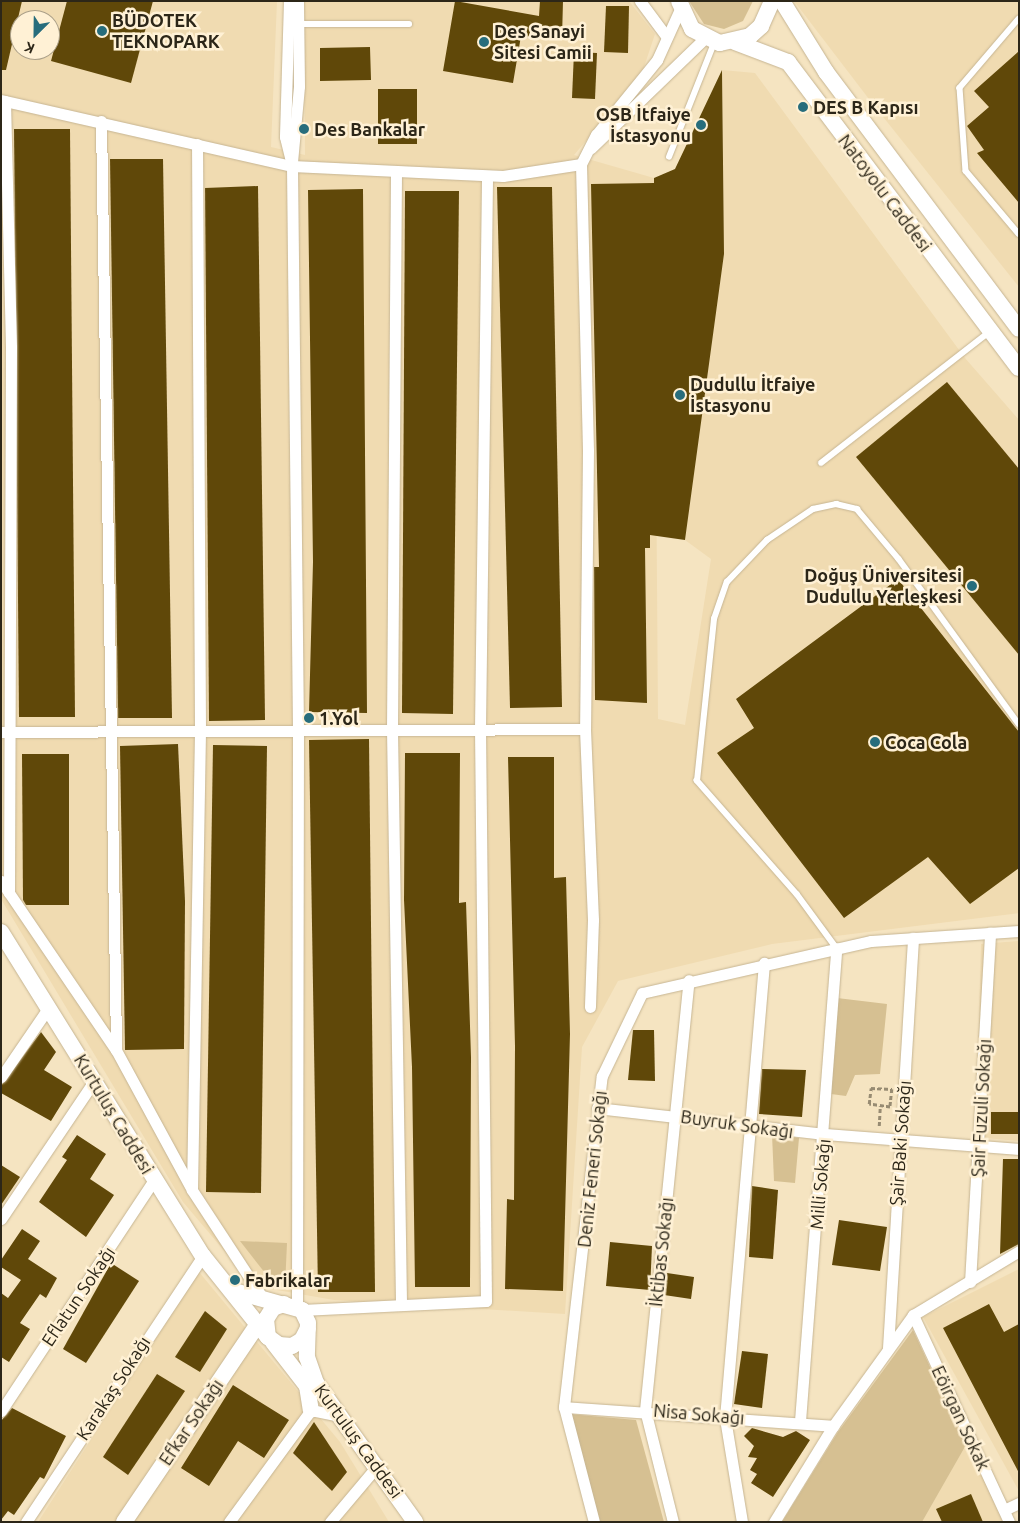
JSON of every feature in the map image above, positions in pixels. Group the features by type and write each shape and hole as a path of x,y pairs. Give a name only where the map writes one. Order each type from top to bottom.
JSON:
{"main road":[{"path":"735,42 761,26 772,1"},
{"name":"Natoyolu Caddesi","path":"782,1 826,72 1019,329"},
{"path":"679,5 692,29 710,40"},
{"name":"Natoyolu Caddesi","path":"710,40 735,42 788,62 1019,368"},
{"name":"Kurtuluş Caddesi","path":"1,932 154,1180 204,1256 307,1386 311,1410"},
{"path":"234,1292 294,1307"},
{"path":"294,1307 273,1308 266,1319 271,1340 292,1346 302,1340 308,1328"},
{"name":"Kurtuluş Caddesi","path":"294,1307 308,1328 311,1371 341,1417 378,1465 415,1522"},
{"name":"Efkar Sokağı","path":"124,1522 258,1324"}],"street":[{"path":"289,1 293,24"},
{"path":"298,1 293,24 285,137 292,166 298,730 294,1307 401,1302 486,1301 480,729 487,176"},
{"path":"640,1 666,36"},
{"path":"590,1007 593,920 585,730 588,450 581,164 589,148 657,60 679,5"},
{"path":"589,148 710,40"},
{"path":"9,893 6,732 11,347 3,101 101,121 292,166 487,176 581,164"},
{"path":"101,121 116,1050"},
{"path":"192,1190 200,731 197,144"},
{"path":"396,172 392,729 401,1302"},
{"path":"6,732 392,729 585,730"},
{"path":"1,881 116,1050 192,1190 264,1300"},
{"name":"Deniz Feneri Sokağı","path":"594,1522 564,1407 580,1298 597,1108 602,1076 642,993 688,980 836,948 913,938 1019,931"},
{"name":"Şair Fuzuli Sokağı","path":"970,1282 980,1145 990,933"},
{"name":"Şair Baki Sokağı","path":"888,1348 913,938"},
{"name":"Milli Sokağı","path":"800,1420 825,1134 836,948"},
{"path":"742,1522 726,1418 764,963"},
{"name":"İktibas Sokağı","path":"673,1522 645,1410 688,980"},
{"path":"1,1077 49,1007"},
{"path":"1,1219 94,1081"},
{"name":"Buyruk Sokağı","path":"597,1108 674,1115 750,1127 1019,1149"},
{"name":"Eflatun Sokağı","path":"1,1411 154,1180"},
{"path":"774,1522 833,1426 913,1315 1019,1251"},
{"name":"Karakaş Sokağı","path":"26,1522 204,1256"},
{"name":"Eöirgan Sokak","path":"913,1315 1009,1522"},
{"name":"Nisa Sokağı","path":"564,1407 645,1410 726,1418 800,1420 833,1426"},
{"path":"229,1522 311,1410 341,1417"},
{"path":"330,1522 378,1465"},
{"path":"1004,1510 1019,1503"}],"lane":[{"path":"1019,19 960,88 966,171 1019,234"},
{"path":"293,24 409,24"},
{"path":"669,157 710,40"},
{"path":"821,463 990,331"},
{"path":"836,948 797,895 697,781 714,618 727,582 767,540 813,509 836,504 857,509 899,559 1019,724"}],"path":[{"path":"871,1088 892,1089 890,1107 880,1106 869,1104 871,1088"},
{"path":"878,1137 880,1106"}],"shaded area":[{"path":"1,1 277,1 271,147 305,155 304,1 629,1 655,34 641,76 574,155 654,178 658,719 685,725 711,559 685,540 724,254 722,70 755,73 965,358 1019,420 1019,913 772,944 618,981 582,1047 565,1314 334,1300 254,1286 183,1202 1,899"},
{"path":"689,1 753,1 743,21 724,29 704,24"},
{"path":"794,1 1019,1 1019,287 872,103"},
{"path":"1019,941 1019,1141 976,1137 981,944"},
{"path":"837,998 887,1004 880,1074 855,1075 846,1096 831,1094"},
{"path":"772,1134 799,1138 795,1183 774,1181"},
{"path":"240,1241 287,1243 285,1287 276,1287"},
{"path":"1019,1269 1019,1491 923,1317"},
{"path":"199,1272 340,1442 389,1522 38,1522"},
{"path":"913,1330 966,1445 922,1522 782,1522 838,1432"},
{"path":"569,1414 636,1420 664,1522 597,1522"},
{"path":"966,1445 1010,1514 1014,1522 922,1522"}],"building":[{"path":"1,1 22,1 20,10 10,10 10,53 6,70 1,70"},
{"name":"BÜDOTEK TEKNOPARK","path":"67,1 153,1 131,83 51,61 60,60 60,27"},
{"name":"Des Sanayi Sitesi Camii","path":"455,1 539,16 540,1 563,1 562,38 521,36 513,83 443,71"},
{"path":"606,6 629,6 628,53 604,52"},
{"path":"370,47 371,80 320,81 320,48"},
{"path":"1019,51 1019,203 977,153 984,150 967,126 989,107 974,91"},
{"path":"574,52 597,53 595,99 572,98"},
{"path":"722,70 724,254 685,540 650,535 650,548 645,548 647,703 595,700 594,567 599,567 591,184 654,183 654,178 675,169"},
{"path":"378,89 417,89 417,144 378,144"},
{"path":"14,129 70,129 75,717 19,717"},
{"path":"110,159 163,159 172,718 118,718"},
{"path":"258,186 265,720 209,721 205,188"},
{"path":"497,187 552,187 562,707 510,708"},
{"path":"363,189 367,713 309,712 313,562 308,190"},
{"path":"405,191 459,191 453,714 402,713"},
{"name":"Doğuş Üniversitesi Dudullu Yerleşkesi","path":"947,382 1019,469 1019,655 856,457"},
{"name":"Coca Cola","path":"898,579 1019,732 1019,868 970,904 928,857 844,918 717,753 754,728 736,699"},
{"path":"369,739 375,1292 318,1292 309,740"},
{"path":"178,744 185,901 184,1049 125,1050 120,746"},
{"path":"213,745 267,746 261,1193 206,1192"},
{"path":"405,753 460,753 459,903 466,902 471,1057 470,1287 415,1287 412,1067 404,900"},
{"path":"22,754 69,754 69,905 26,905 23,900"},
{"path":"508,757 554,757 554,878 566,877 570,1034 563,1291 505,1289 507,1199 514,1200 515,1046"},
{"path":"633,1030 654,1030 655,1081 628,1080"},
{"path":"41,1032 56,1052 44,1070 72,1087 51,1121 1,1093 1,1086"},
{"path":"762,1069 806,1070 802,1117 759,1114"},
{"path":"991,1112 1019,1112 1019,1134 991,1134"},
{"path":"77,1135 106,1154 90,1179 114,1195 86,1237 39,1202 67,1160 62,1157"},
{"path":"1003,1159 1019,1159 1019,1244 1000,1254"},
{"path":"1,1165 20,1177 1,1205"},
{"path":"752,1186 778,1190 773,1259 749,1257"},
{"path":"839,1220 887,1227 880,1271 832,1265"},
{"path":"22,1229 40,1241 28,1259 57,1278 46,1298 40,1294 20,1323 30,1329 9,1362 1,1357 1,1293 8,1298 21,1280 1,1267 1,1260"},
{"path":"610,1242 652,1246 650,1290 606,1286"},
{"path":"111,1263 139,1281 86,1363 63,1349"},
{"path":"667,1273 694,1277 691,1299 664,1295"},
{"path":"989,1304 1004,1332 1019,1324 1019,1473 943,1328"},
{"path":"205,1311 227,1329 200,1372 175,1357"},
{"path":"742,1351 768,1354 762,1408 734,1404"},
{"path":"157,1374 185,1391 128,1475 103,1457"},
{"path":"233,1385 289,1420 264,1458 238,1441 209,1486 181,1468"},
{"path":"12,1408 66,1436 44,1479 40,1477 14,1515 8,1511 1,1520 1,1421"},
{"path":"314,1422 347,1472 332,1491 293,1453"},
{"path":"752,1428 783,1437 796,1431 810,1440 773,1497 751,1483 757,1474 750,1470 757,1458 748,1457 754,1446 744,1436"},
{"path":"971,1494 983,1522 942,1522 936,1509"}],"place":[{"name":"BÜDOTEK TEKNOPARK","path":"102,31"},
{"name":"Des Sanayi Sitesi Camii","path":"484,42"},
{"name":"DES B Kapısı","path":"803,107"},
{"name":"OSB İtfaiye İstasyonu","path":"701,125"},
{"name":"Des Bankalar","path":"304,129"},
{"name":"Dudullu İtfaiye İstasyonu","path":"680,395"},
{"name":"Doğuş Üniversitesi Dudullu Yerleşkesi","path":"972,586"},
{"name":"1.Yol","path":"309,718"},
{"name":"Coca Cola","path":"875,742"},
{"name":"Fabrikalar","path":"235,1280"}]}
